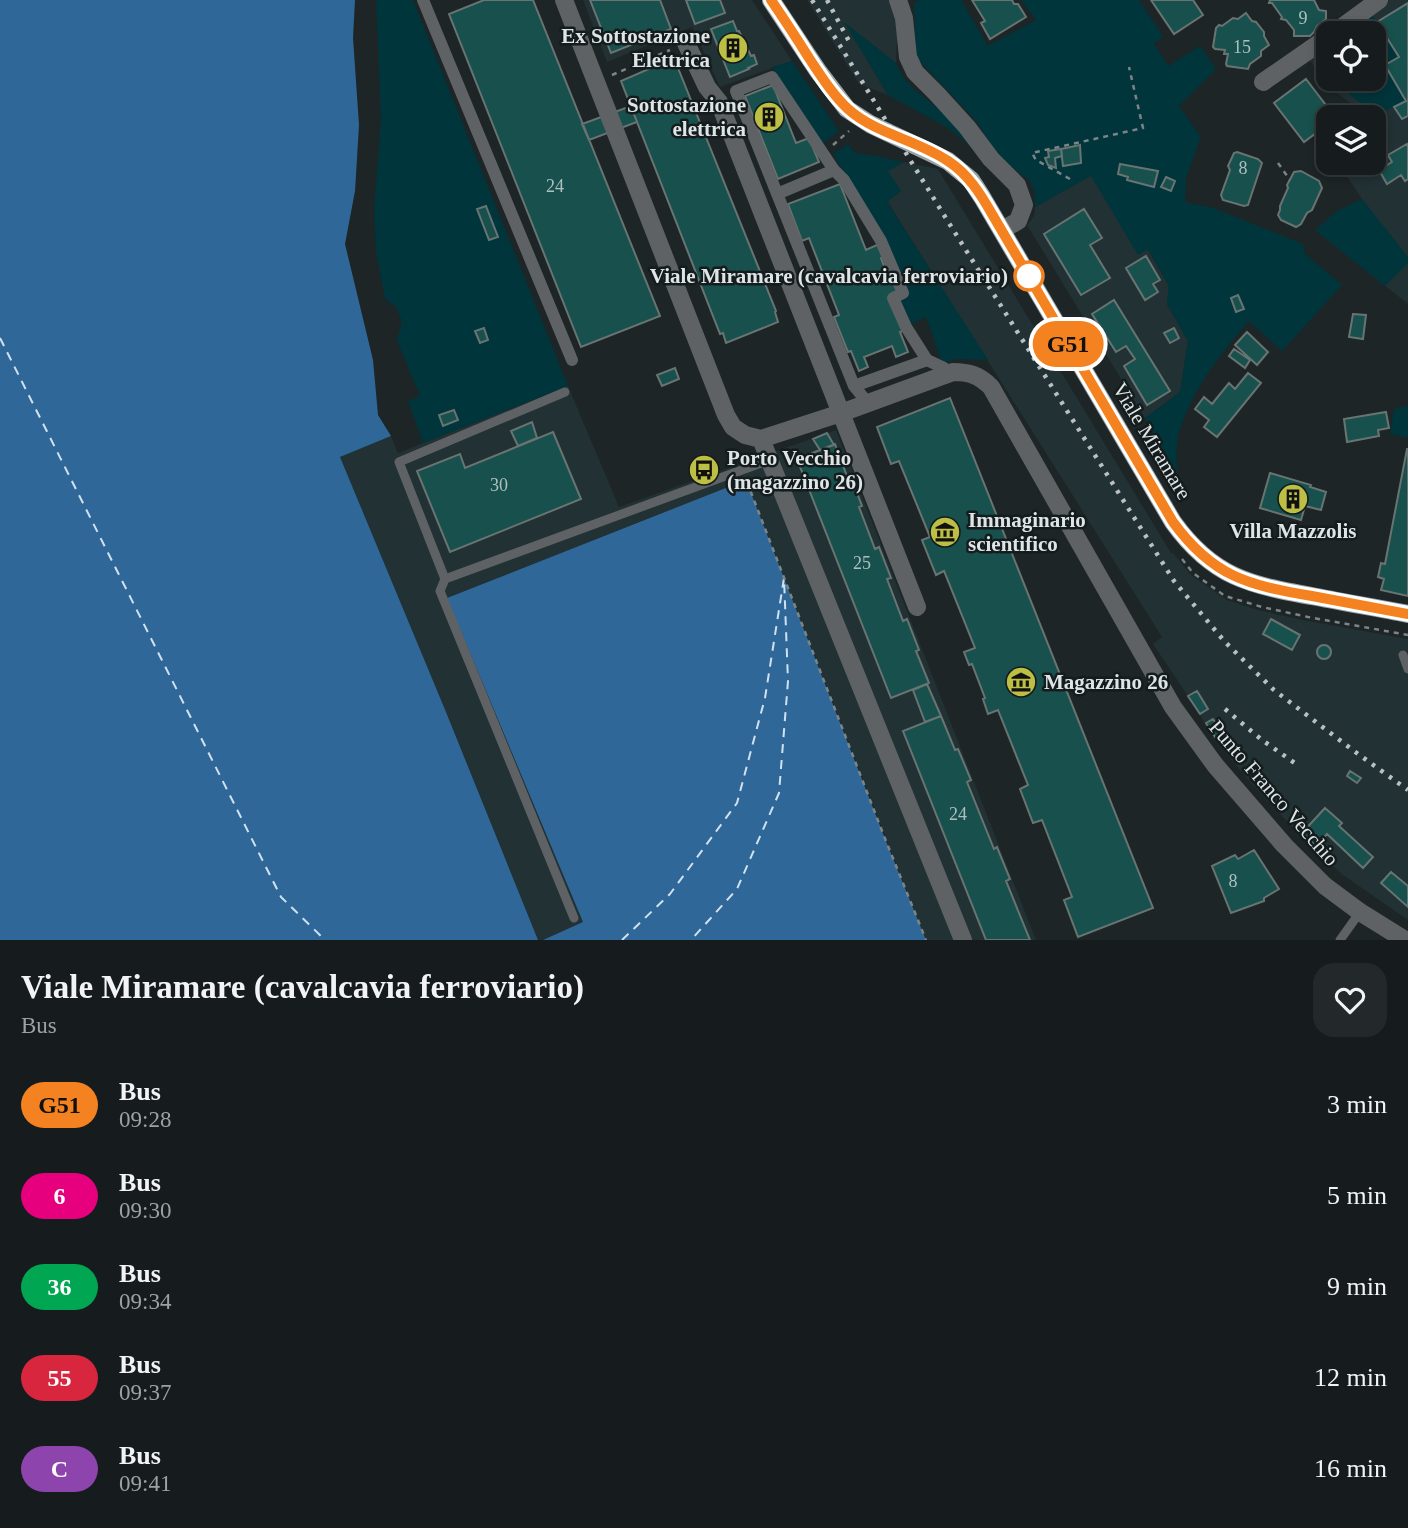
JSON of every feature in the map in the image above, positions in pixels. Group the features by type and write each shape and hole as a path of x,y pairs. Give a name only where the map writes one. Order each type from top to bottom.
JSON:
{"main road":[{"name":"Viale Miramare","path":"771,0 818,72 847,108 870,124 936,154 960,169 971,180 1173,522 1196,549 1233,576 1266,588 1408,614"}],"street":[{"path":"423,0 572,360"},
{"path":"564,0 726,415 739,431 761,439 963,940"},
{"path":"898,0 904,18 908,57 915,72 1017,185 1024,205 1018,221 1002,230"},
{"path":"1350,21 1379,0"},
{"path":"686,43 707,87 719,102 917,607"},
{"path":"1263,82 1316,45"},
{"path":"863,397 854,386 736,91 772,77 825,151 834,170 844,180 881,241 903,293 893,298 905,327 927,360 944,368"},
{"path":"777,194 834,170"},
{"path":"854,386 927,360"},
{"name":"Punto Franco Vecchio","path":"761,439 953,372 968,372 985,380 1173,707 1215,765 1284,845 1325,886 1405,940"}],"lane":[{"path":"565,392 399,461 445,579 440,591 574,918"},
{"path":"445,579 769,460"},
{"path":"1403,655 1408,669"},
{"path":"1340,940 1360,912"}],"path":[{"path":"608,76 686,43"},
{"path":"1070,179 1036,160 1032,153 1143,128 1129,67"},
{"path":"825,151 851,129"},
{"path":"1278,163 1290,180"},
{"path":"1087,338 1102,330"},
{"path":"746,480 926,940"}],"shaded area":[{"path":"376,0 413,0 568,386 423,443 408,401 420,396 397,341 402,321 396,307 385,299 376,252 374,208 381,119"},
{"path":"583,0 752,0 792,61 720,87 692,27 607,62"},
{"path":"807,0 892,0 898,16 896,63 846,24 888,95 859,84"},
{"path":"920,0 961,0 988,46 1036,20 1021,0 1139,0 1163,36 1154,44 1168,66 1200,46 1216,69 1179,106 1201,137 1186,178 1185,202 1213,208 1303,244 1305,254 1342,285 1282,351 1249,321 1238,333 1208,373 1184,417 1177,446 1178,483 1145,418 1180,392 1188,341 1167,304 1169,286 1148,249 1138,255 1091,176 1035,207 1035,194 1030,181 997,156 977,122 916,57 914,3"},
{"path":"1389,0 1408,0 1408,304 1315,230 1337,211 1362,199 1346,175 1386,175 1386,105 1353,105 1334,91 1386,91 1386,21 1360,21"},
{"path":"1371,13 1376,21 1360,21"},
{"path":"844,22 896,63 912,87 950,118 974,149 948,128 888,95"},
{"path":"1386,37 1399,57 1406,101 1386,110 1386,105 1363,105 1345,91 1386,91"},
{"path":"1316,54 1316,70 1309,59"},
{"path":"792,61 839,131 822,144 772,67"},
{"path":"848,144 855,153 904,162 888,171 901,191 887,202 988,360 957,359 942,363 926,317 908,325 897,299 885,242 833,154"},
{"path":"904,162 938,169 1171,553 1191,575 1227,600 1258,610 1408,639 1408,920 1343,875 1310,846 1216,741 1153,644 1162,637 887,201 901,191 887,171"},
{"path":"1091,175 1138,254 1147,248 1169,286 1167,304 1188,341 1180,392 1145,418 1027,225 1034,216 1035,207"},
{"path":"1362,199 1408,257 1408,263 1385,286 1315,230 1337,211"},
{"path":"568,386 619,507 836,430 1036,940 926,940 746,480 447,598 584,923 538,940 340,457 391,436 398,453"},
{"path":"1408,406 1408,438 1390,434 1394,409"}],"water":[{"path":"0,0 355,0 353,38 359,125 355,191 345,244 373,360 378,415 391,436 340,457 538,940 0,940"},
{"path":"746,480 926,940 543,940 583,922 447,598"}],"building":[{"path":"484,0 533,0 660,316 581,347 449,14"},
{"path":"590,0 660,0 671,29 611,53"},
{"path":"686,0 720,0 725,13 695,24"},
{"path":"972,0 1012,0 1026,17 990,39 981,23 985,21"},
{"path":"1151,0 1193,0 1203,15 1174,34"},
{"path":"1270,0 1314,0 1319,10 1326,11 1326,19 1316,21 1316,28 1310,36 1294,36 1294,30 1286,20 1281,19 1272,3 1269,3"},
{"path":"1408,3 1408,116 1402,119 1394,107 1406,101 1386,67 1399,57 1386,36 1386,21 1379,21"},
{"path":"1246,13 1264,32 1269,45 1248,69 1227,66 1228,54 1224,54 1225,50 1213,47 1216,28"},
{"name":"Ex Sottostazione Elettrica","path":"733,21 757,64 730,77 711,29"},
{"path":"674,58 776,311 778,322 726,343 723,333 720,334 621,81"},
{"path":"1306,79 1326,105 1316,105 1316,133 1304,142 1274,103"},
{"name":"Sottostazione elettrica","path":"773,85 796,143 809,138 819,162 778,179 745,96"},
{"path":"631,106 637,122 589,140 582,124"},
{"path":"1407,144 1408,179 1405,181 1401,175 1387,184 1382,175 1386,175 1386,166 1392,162 1388,155"},
{"path":"1080,145 1081,163 1063,166 1061,149"},
{"path":"1061,149 1062,156 1055,158 1056,168 1048,165 1045,158 1049,157 1048,151"},
{"path":"1237,152 1262,163 1248,205 1244,206 1223,200 1221,195 1230,170 1228,166"},
{"path":"1120,164 1158,171 1154,187 1127,180 1128,177 1118,174"},
{"path":"1301,171 1319,181 1322,188 1312,210 1296,227 1281,220 1278,215 1287,185 1294,172"},
{"path":"1166,177 1175,181 1171,191 1161,187"},
{"path":"840,184 866,250 879,244 889,278 893,277 899,292 903,331 900,332 908,352 896,357 892,346 864,357 868,367 859,371 834,317 839,315 809,238 802,241 788,204"},
{"path":"486,206 498,237 489,240 477,209"},
{"path":"1084,209 1102,238 1090,245 1110,278 1081,295 1044,234"},
{"path":"1146,256 1160,280 1153,284 1158,292 1145,300 1126,268"},
{"path":"1238,295 1244,309 1236,312 1231,298"},
{"path":"1114,300 1170,391 1147,405 1124,366 1135,359 1126,346 1116,352 1092,314"},
{"path":"1353,314 1366,315 1363,339 1349,337"},
{"path":"484,328 488,340 480,343 475,331"},
{"path":"1174,328 1179,338 1170,343 1164,333"},
{"path":"1247,332 1268,352 1257,365 1235,345"},
{"path":"1234,349 1250,360 1245,368 1229,356"},
{"path":"675,368 679,379 662,386 657,375"},
{"path":"1248,373 1261,383 1217,437 1204,427 1209,420 1195,409 1204,397 1212,404 1229,383 1235,389"},
{"name":"Magazzino 26","path":"950,398 1153,908 1078,937 1064,900 1072,897 1042,820 1033,823 1020,789 1028,785 998,710 988,714 972,664 969,665 964,652 975,648 944,571 936,575 922,540 930,537 899,461 891,464 877,427"},
{"path":"454,410 458,420 443,426 439,415"},
{"path":"1386,412 1389,428 1378,430 1379,436 1347,442 1344,419"},
{"path":"532,422 537,438 518,446 511,431"},
{"path":"553,432 581,499 450,552 417,471 460,454 465,468"},
{"path":"827,433 834,445 820,450 813,439"},
{"path":"835,444 862,506 859,507 875,549 879,547 891,578 887,579 903,621 907,619 929,683 891,698 797,459"},
{"path":"1407,449 1408,596 1381,590 1384,579 1378,577 1381,563 1385,564"},
{"name":"Villa Mazzolis","path":"1270,473 1326,492 1321,510 1305,506 1301,520 1260,508"},
{"path":"1271,619 1300,635 1292,650 1263,634"},
{"path":"1321,645 1327,645 1331,652 1327,659 1321,659 1317,655 1317,649"},
{"path":"927,684 941,716 925,722 913,690"},
{"path":"1197,691 1208,709 1200,714 1188,696"},
{"path":"941,716 971,780 967,782 994,849 997,847 1010,879 1006,881 1030,940 986,940 903,731"},
{"path":"1213,719 1222,733 1215,737 1206,723"},
{"path":"1350,771 1361,778 1357,783 1347,776"},
{"path":"1325,808 1342,823 1339,826 1373,857 1363,868 1327,834 1316,846 1302,833"},
{"path":"1254,850 1279,889 1264,898 1264,901 1231,913 1212,866 1235,855 1238,859"},
{"path":"1391,872 1408,886 1408,907 1381,883"}],"ferry route":[{"path":"0,338 281,897 325,940"},
{"path":"622,940 670,894 737,803 765,698 784,578 788,681 779,793 737,889 691,940"}],"railway":[{"path":"812,0 1174,581 1225,642 1274,690 1408,790"},
{"path":"827,0 851,45"},
{"path":"1225,709 1299,766"}],"bus line":[{"name":"G51","path":"771,0 818,72 847,108 870,124 948,161 971,180 1173,522 1196,549 1233,576 1266,588 1408,614"}],"place":[{"name":"Ex Sottostazione Elettrica","path":"733,48"},
{"name":"Sottostazione elettrica","path":"769,117"},
{"name":"Viale Miramare (cavalcavia ferroviario)","path":"1029,276"},
{"name":"Porto Vecchio (magazzino 26)","path":"704,470"},
{"name":"Villa Mazzolis","path":"1293,499"},
{"name":"Immaginario scientifico","path":"945,532"},
{"name":"Magazzino 26","path":"1021,682"}]}
